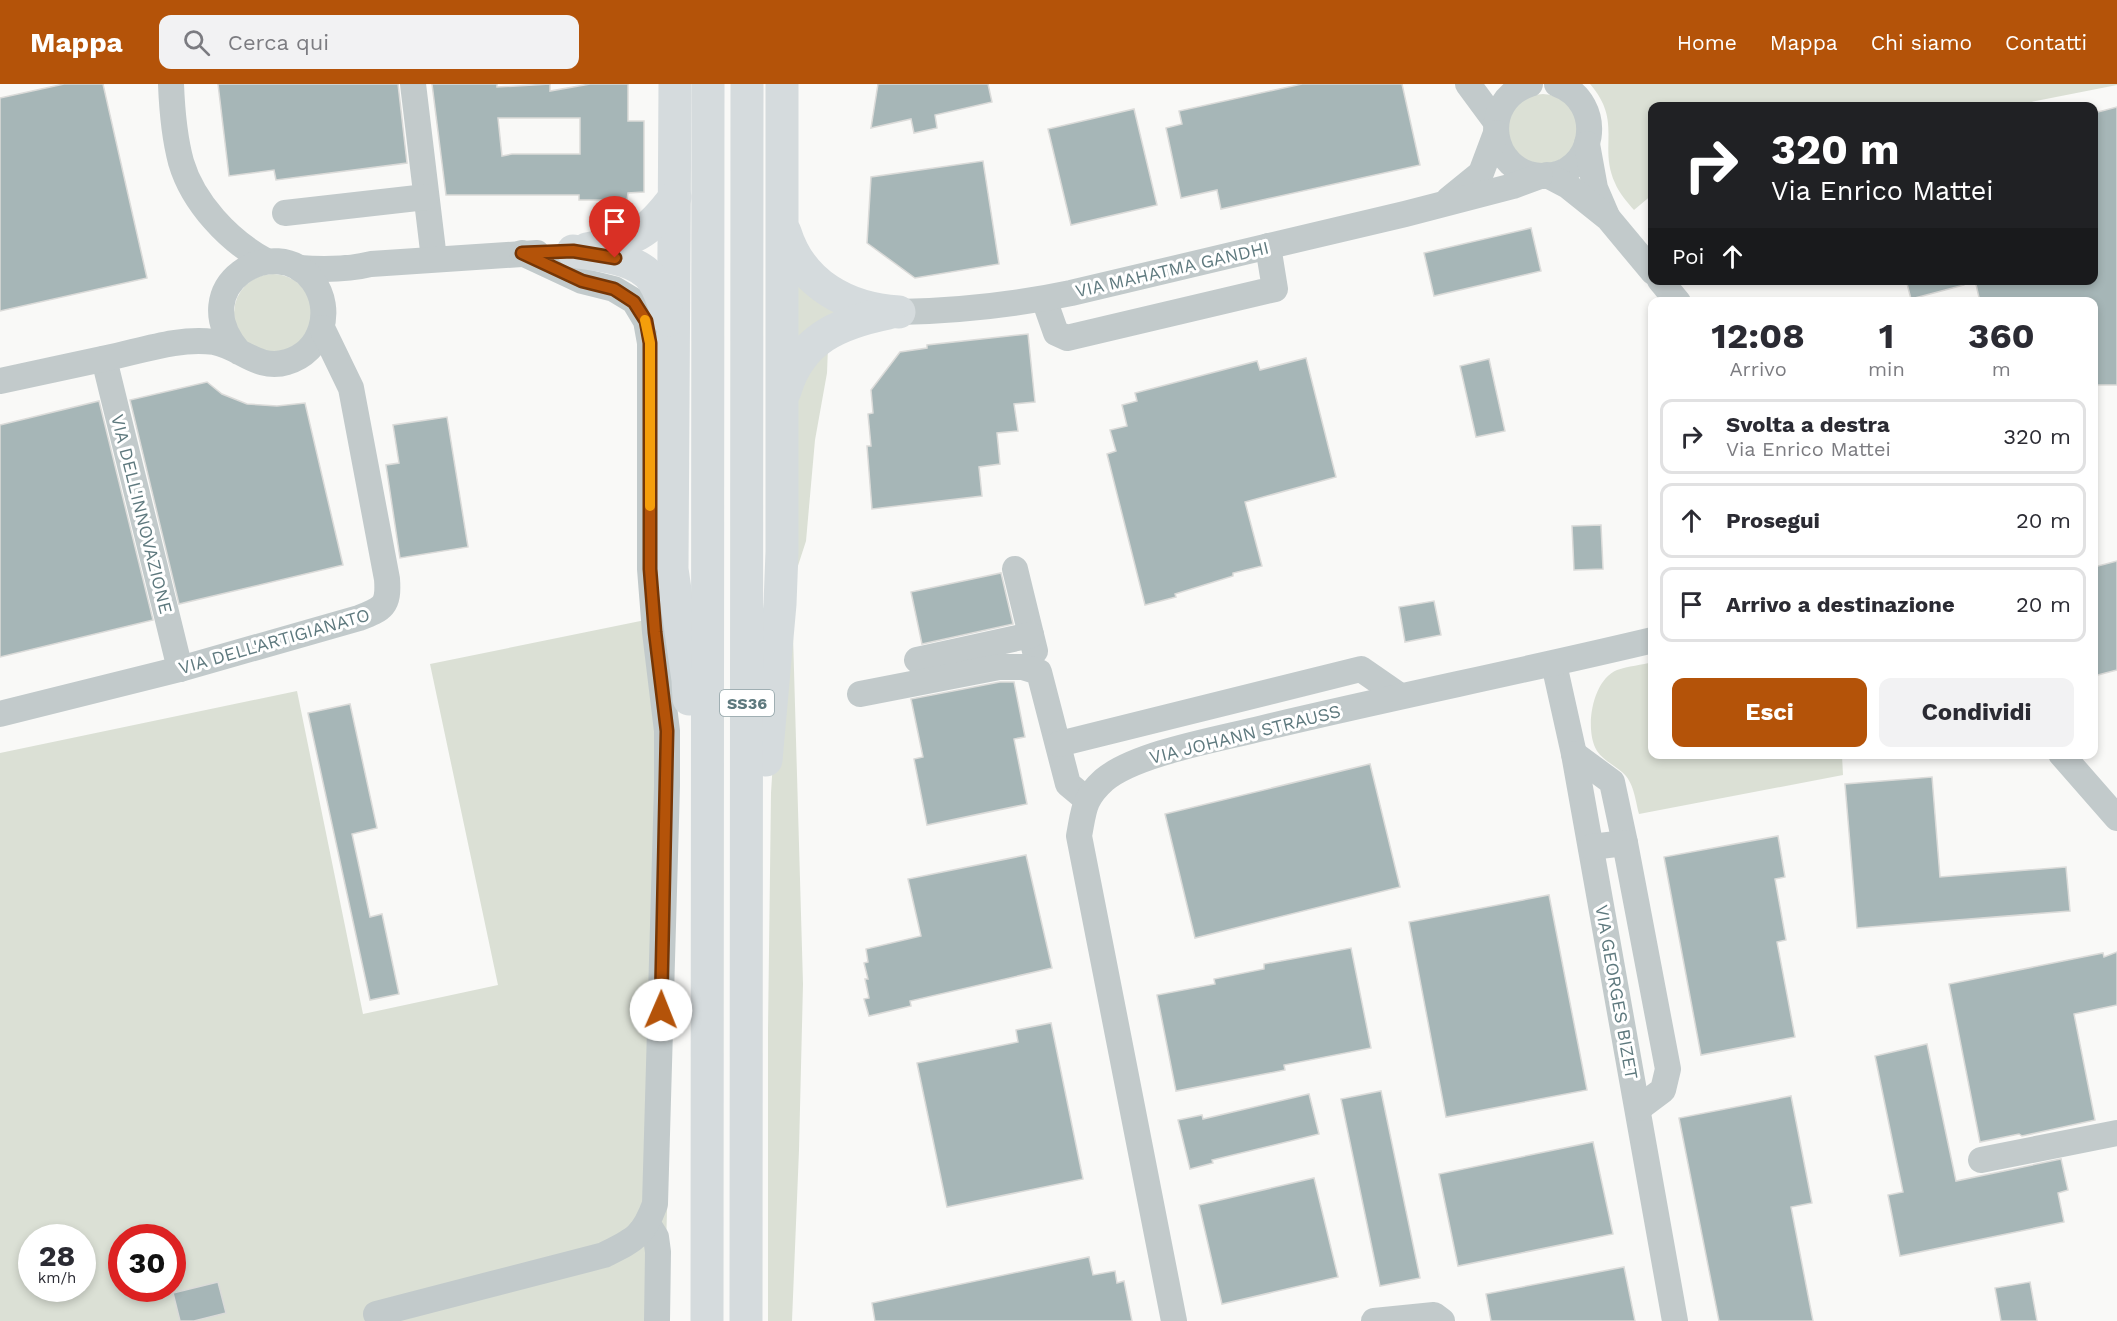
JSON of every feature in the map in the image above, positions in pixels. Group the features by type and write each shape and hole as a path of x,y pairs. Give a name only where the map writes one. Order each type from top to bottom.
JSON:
{"highway":[{"path":"675,84 672,570 688,680 692,774 708,888"},
{"name":"SS36","path":"707,1321 708,84"},
{"name":"SS36","path":"746,1321 747,84"},
{"path":"746,888 749,875 763,853 765,840 766,755 781,579 782,87"},
{"path":"573,251 624,241 641,233 656,221 675,197"},
{"path":"782,213 784,228 794,256 812,279 862,312 899,312"},
{"path":"573,251 615,258 635,266 652,279 662,298 674,337"},
{"path":"782,409 784,395 794,367 812,345 825,334 862,312"}],"street":[{"path":"171,84 172,121 181,164 197,196 220,227 246,250 266,261"},
{"path":"412,84 434,259"},
{"path":"1468,84 1496,128 1498,144 1506,158 1525,172 1544,176 1568,186 1608,219 1648,266"},
{"name":"VIA MAHATMA GANDHI","path":"1442,204 1481,172 1496,128 1499,110 1510,95 1530,84"},
{"path":"1557,84 1574,93 1586,110 1590,127 1587,144 1595,188 1608,219"},
{"name":"VIA MAHATMA GANDHI","path":"899,312 970,309 1044,299 1442,204 1563,171 1583,154 1587,144"},
{"path":"285,213 426,197"},
{"path":"220,227 228,250 222,325 228,340 239,352"},
{"path":"1044,299 1056,333 1067,338 1275,289 1268,246"},
{"path":"178,342 207,321 235,277 249,267 266,261 321,270 434,259 573,251"},
{"path":"376,1314 604,1255 632,1241 648,1224 656,1204 667,731 650,569 650,343 646,321 634,302 614,289 582,281 522,253"},
{"path":"299,268 312,279 321,294 323,320"},
{"path":"0,381 178,342 215,342 254,361 270,364 286,362 302,355 314,344 332,291 354,268"},
{"path":"1664,285 1674,297"},
{"name":"VIA DELL'ARTIGIANATO","path":"0,714 180,669 359,618 377,611 385,604 388,596 387,579 351,388 323,320"},
{"path":"302,355 330,362 344,372"},
{"name":"VIA DELL'INNOVAZIONE","path":"104,359 180,669"},
{"path":"1015,569 1068,784 1086,799 1079,836 1174,1321"},
{"path":"917,660 1031,635"},
{"name":"VIA JOHANN STRAUSS","path":"1086,799 1105,779 1131,764 1180,748 1648,641"},
{"name":"VIA GEORGES BIZET","path":"1554,664 1574,754 1675,1321"},
{"path":"860,694 999,667 1023,667 1039,672"},
{"path":"1059,744 1362,669 1400,696"},
{"path":"1574,754 1612,782 1668,1069 1663,1090 1638,1108"},
{"path":"2065,759 2117,818"},
{"path":"1591,847 1625,843"},
{"path":"1981,1160 2117,1133"},
{"path":"648,1224 656,1237 658,1252 657,1321"},
{"path":"1374,1321 1434,1315 1442,1321"}],"shaded area":[{"path":"1590,84 2117,84 2031,102 1648,102 1648,198 1634,210 1621,194 1610,170 1608,122 1600,98"},
{"path":"1543,94 1556,97 1568,104 1575,116 1578,129 1575,142 1568,154 1556,161 1543,164 1530,161 1518,154 1511,142 1508,129 1511,116 1518,104 1530,97"},
{"path":"791,273 841,308 795,354"},
{"path":"273,274 288,277 301,285 309,298 312,313 309,328 301,341 288,349 273,352 258,349 245,341 237,328 234,313 237,298 245,285 258,277"},
{"path":"828,347 827,373 815,440 806,541 794,578 792,600 803,984 792,1321 768,1321 771,793 796,389"},
{"path":"665,616 669,1138 664,1321 0,1321 0,753 297,691 363,1014 498,985 430,664"},
{"path":"1648,663 1648,759 1842,759 1843,775 1639,814 1634,791 1629,781 1597,751 1591,731 1596,694 1608,675 1621,669"}],"building":[{"path":"64,84 103,84 147,278 0,311 0,98"},
{"path":"218,84 398,84 407,163 276,180 274,170 229,176"},
{"path":"432,84 497,84 497,87 550,84 550,91 590,84 628,84 628,121 644,121 644,192 628,193 627,200 579,200 579,195 446,195","holes":["498,118 580,118 580,154 502,156"]},
{"path":"878,84 988,84 992,102 935,115 937,128 914,133 911,119 871,128"},
{"path":"1302,84 1402,84 1420,165 1221,209 1217,190 1181,198 1166,128 1182,124 1179,111"},
{"path":"2117,107 2117,385 2098,385 2098,297 1979,297 1976,285 2098,285 2098,112"},
{"path":"1134,109 1157,205 1071,225 1048,129"},
{"path":"983,161 999,264 915,278 867,243 871,177"},
{"path":"1531,228 1541,271 1434,296 1424,253"},
{"path":"1907,285 1964,285 1919,297 1910,297"},
{"path":"1028,334 1035,402 1014,404 1018,431 997,433 1000,464 979,467 982,496 872,509 867,446 871,446 868,414 873,413 871,390 900,352 927,348 927,345"},
{"path":"1306,358 1336,477 1245,502 1262,566 1233,573 1233,576 1175,594 1176,597 1145,605 1107,454 1116,451 1110,430 1127,426 1122,405 1137,401 1135,393 1257,361 1260,370"},
{"path":"1489,359 1505,431 1476,437 1460,366"},
{"path":"207,382 222,394 247,404 277,406 305,403 343,565 179,604 130,400"},
{"path":"99,401 153,620 0,657 0,425"},
{"path":"447,417 468,547 400,558 386,465 399,463 393,425"},
{"path":"1601,525 1603,569 1574,570 1572,526"},
{"path":"2117,561 2117,670 2098,675 2098,566"},
{"path":"1001,573 1013,624 922,644 911,592"},
{"path":"1434,601 1441,635 1405,642 1399,607"},
{"path":"1000,682 1014,682 1025,737 1014,739 1027,804 927,825 914,759 923,757 911,699"},
{"path":"350,704 377,828 352,834 370,917 382,914 399,994 370,1000 308,713"},
{"path":"1370,764 1400,887 1195,938 1165,814"},
{"path":"1932,777 1940,877 2066,867 2070,911 1857,928 1845,784"},
{"path":"1778,836 1785,877 1775,879 1786,940 1777,942 1795,1037 1701,1055 1664,857"},
{"path":"1026,855 1052,968 910,1001 911,1006 869,1016 864,999 869,998 864,963 868,962 866,949 921,936 908,879"},
{"path":"1549,895 1587,1090 1446,1117 1409,922"},
{"path":"1351,948 1371,1048 1284,1065 1285,1070 1176,1091 1157,995 1215,984 1214,979 1264,969 1264,964"},
{"path":"2117,952 2117,1005 2074,1014 2095,1120 2022,1136 2019,1134 1980,1142 1949,984 2103,953 2104,957"},
{"path":"1051,1023 1083,1179 947,1207 917,1063 1018,1042 1016,1030"},
{"path":"1927,1044 1956,1181 2061,1159 2068,1190 2058,1193 2064,1222 1900,1256 1888,1195 1903,1192 1875,1056"},
{"path":"1381,1091 1420,1278 1380,1286 1341,1099"},
{"path":"1309,1094 1319,1134 1212,1160 1213,1163 1190,1169 1178,1120 1202,1115 1203,1119"},
{"path":"1791,1096 1812,1203 1791,1207 1813,1321 1719,1321 1679,1118"},
{"path":"1593,1142 1613,1234 1458,1266 1439,1174"},
{"path":"1314,1178 1338,1277 1222,1304 1199,1205"},
{"path":"1089,1257 1093,1275 1115,1271 1117,1283 1124,1281 1132,1321 875,1321 872,1303"},
{"path":"1624,1267 1635,1321 1491,1321 1486,1294"},
{"path":"218,1282 226,1313 194,1321 180,1321 175,1302 186,1302 186,1290"},
{"path":"2030,1282 2037,1321 2001,1321 1995,1288"}],"slow traffic":[{"path":"645,320 650,343 650,506"}],"route":[{"path":"615,258 573,251 522,253 582,281 614,289 634,302 646,321 650,343 650,569 667,731 661,1010"}]}
